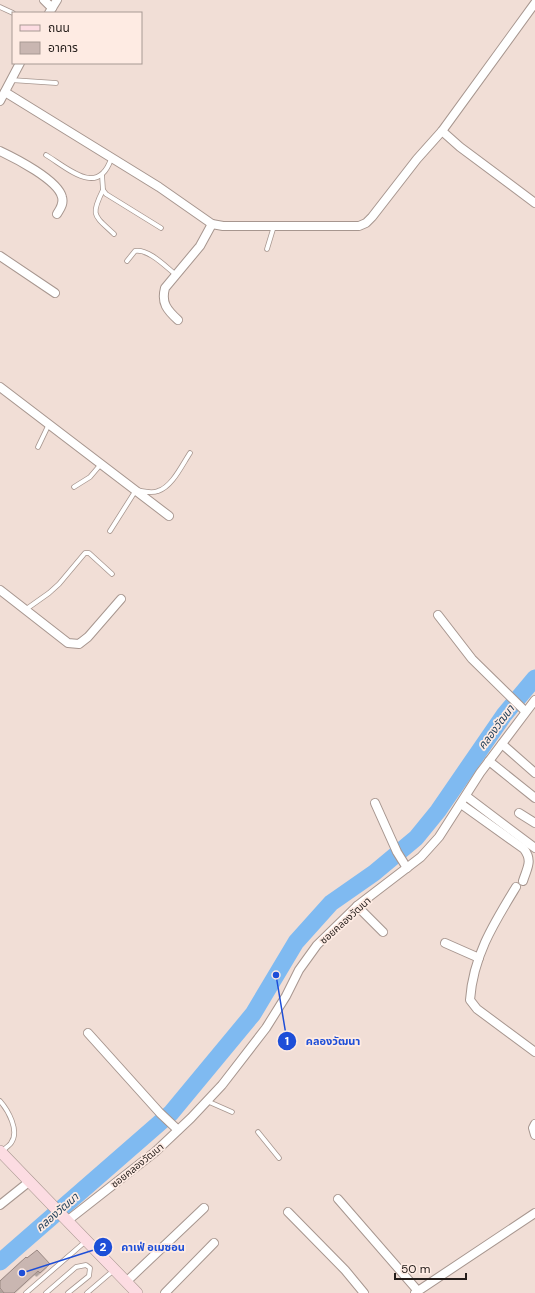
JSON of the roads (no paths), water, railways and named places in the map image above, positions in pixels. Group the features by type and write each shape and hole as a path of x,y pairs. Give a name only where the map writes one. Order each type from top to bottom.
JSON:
{"main road":[{"path":"0,1152 30,1181 137,1293"}],"street":[{"path":"44,0 51,10 57,0"},
{"path":"5,92 176,198 212,224 223,226 340,227 366,223 442,131 535,3"},
{"path":"0,101 19,64"},
{"path":"442,131 466,152 535,203"},
{"path":"0,151 47,179 58,189 62,197 62,206 57,214"},
{"path":"178,320 165,308 163,295 165,288 175,274 200,246 212,224"},
{"path":"0,256 56,293"},
{"path":"0,387 102,463 169,516"},
{"path":"0,590 60,639 68,643 80,644 121,599"},
{"path":"438,615 472,659 522,708"},
{"name":"ซอยคลองวัฒนา","path":"61,1214 132,1172 178,1130 222,1085 266,1028 286,996 299,970 317,945 356,906 406,865 421,856 439,837 489,761 502,744 522,708 535,700"},
{"path":"502,744 535,772"},
{"path":"489,761 535,798"},
{"path":"466,796 535,848"},
{"path":"375,802 397,852 406,865"},
{"path":"461,804 524,849 529,856 530,862 523,881"},
{"path":"519,813 535,823"},
{"path":"516,887 487,935 470,990 470,1000 473,1005 535,1052"},
{"path":"356,906 383,932"},
{"path":"445,943 479,958"},
{"path":"88,1033 160,1113 178,1130"},
{"path":"535,1124 533,1128 535,1135"},
{"path":"0,1205 30,1181"},
{"path":"338,1198 416,1292 535,1213"},
{"path":"126,1282 204,1208"},
{"path":"288,1212 346,1270 364,1293"},
{"path":"165,1293 214,1243"}],"lane":[{"path":"0,7 12,13"},
{"path":"11,80 56,83"},
{"path":"46,155 86,178 94,179 102,175"},
{"path":"111,159 102,175 103,190 95,207 96,215 114,234"},
{"path":"103,190 161,228"},
{"path":"267,249 274,226"},
{"path":"128,261 135,251 140,251 147,254 175,274"},
{"path":"38,447 48,424"},
{"path":"110,531 136,490 150,492 158,491 166,487 190,453"},
{"path":"74,487 90,476 102,463"},
{"path":"25,610 49,594 85,553 89,553 112,574"},
{"path":"0,1101 8,1111 14,1136 12,1143 0,1152"},
{"path":"207,1101 232,1112"},
{"path":"258,1132 279,1158"},
{"path":"26,1293 87,1241"},
{"path":"46,1293 76,1267 86,1265 90,1268 89,1276 68,1293"},
{"path":"87,1293 114,1270"}],"waterway":[{"name":"คลองวัฒนา","path":"0,1262 171,1113 253,1014 296,942 331,903 374,873 416,838 438,811 504,715 535,678"}],"place":[{"name":"คลองวัฒนา","path":"276,975"},
{"name":"คาเฟ่ อเมซอน","path":"22,1273"}]}
